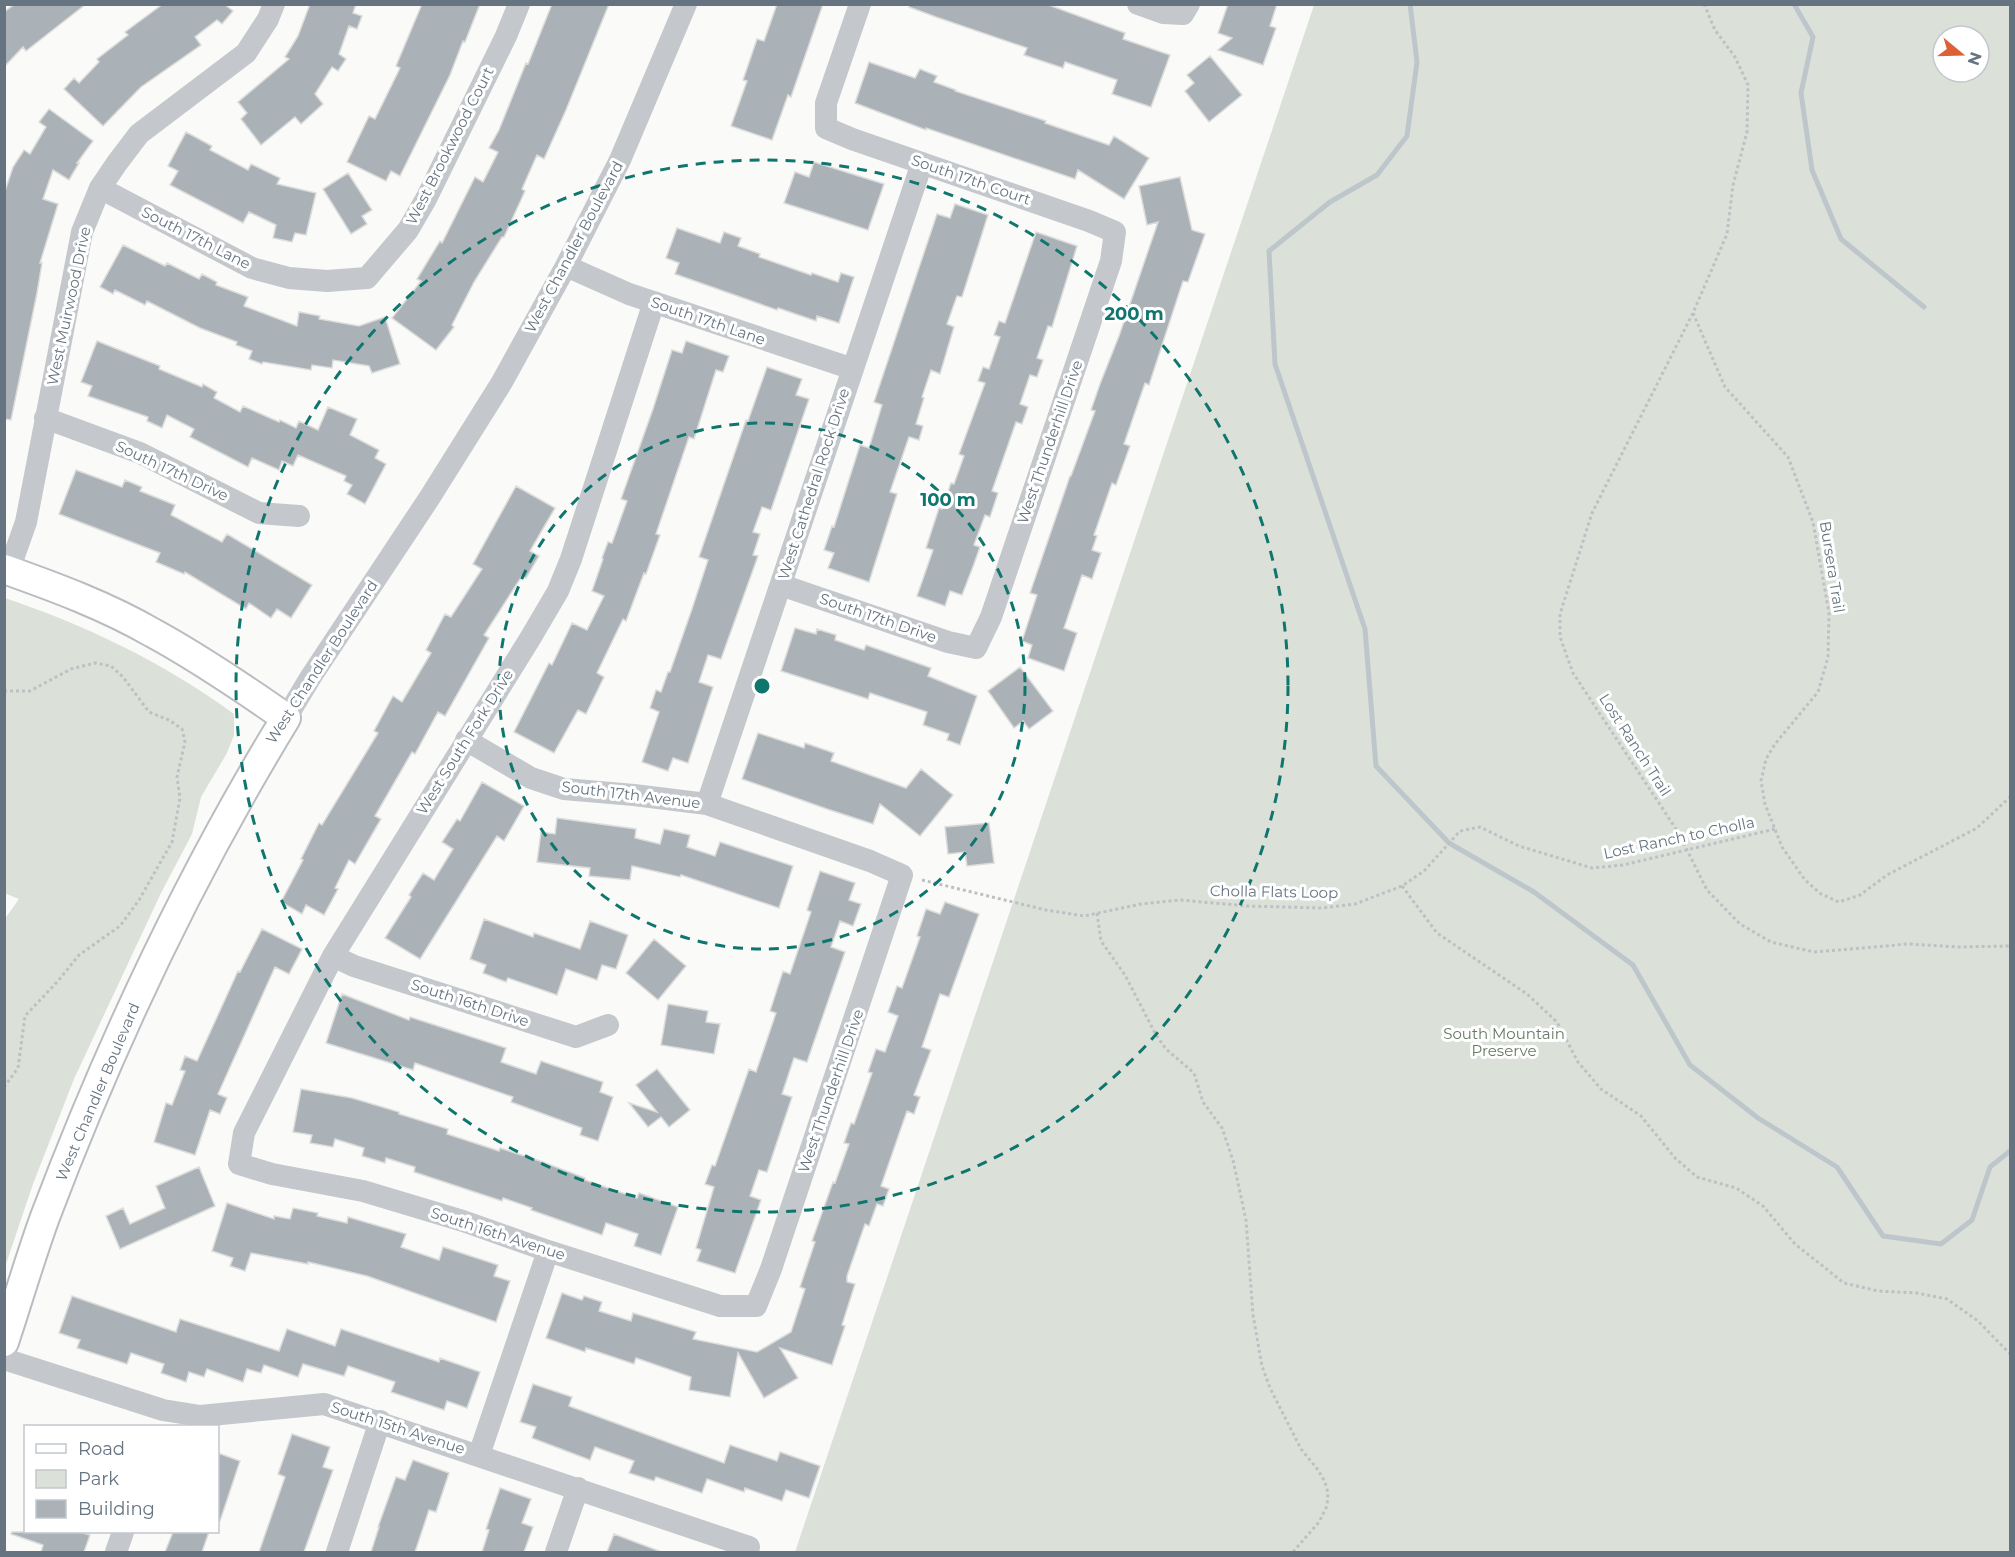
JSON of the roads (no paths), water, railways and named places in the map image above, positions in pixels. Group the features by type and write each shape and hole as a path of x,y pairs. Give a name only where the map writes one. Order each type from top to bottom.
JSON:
{"main road":[{"path":"7,570 86,600 153,632 286,718"},
{"name":"West Chandler Boulevard","path":"4,1342 45,1217 137,999 246,784 286,718"}],"street":[{"name":"West Muirwood Drive","path":"7,570 26,522 82,232 100,188 139,134 246,53 268,19 274,4"},
{"name":"West Brookwood Court","path":"367,278 408,230 426,199 506,36 519,4"},
{"name":"West Chandler Boulevard","path":"286,718 502,382 567,266 620,160 686,4"},
{"name":"South 17th Court","path":"860,4 826,103 826,128 1089,221 1114,232"},
{"path":"1138,4 1163,13 1186,9"},
{"name":"West Cathedral Rock Drive","path":"707,804 921,163"},
{"name":"South 17th Lane","path":"100,188 252,268 289,278 327,281 367,278"},
{"name":"West Thunderhill Drive","path":"976,648 991,617 1111,261 1114,232"},
{"name":"South 17th Lane","path":"567,266 629,294 852,369"},
{"name":"West South Fork Drive","path":"239,1164 244,1133 333,956 558,591 571,559 654,302"},
{"name":"South 17th Drive","path":"45,418 140,453 259,513 299,516"},
{"name":"South 17th Drive","path":"781,585 948,642 976,648"},
{"name":"South 17th Avenue","path":"466,740 531,778 564,789 707,804 870,861 902,875"},
{"name":"West Thunderhill Drive","path":"756,1306 775,1258 902,875"},
{"name":"South 16th Drive","path":"333,956 354,966 576,1037 608,1025"},
{"name":"South 16th Avenue","path":"239,1164 272,1174 363,1191 463,1221 720,1306 756,1306"},
{"path":"479,1455 548,1251"},
{"name":"South 15th Avenue","path":"4,1359 161,1418 324,1404 749,1546"},
{"path":"337,1552 380,1422"},
{"path":"556,1552 578,1488"},
{"path":"116,1552 123,1533"}],"waterway":[{"path":"1410,4 1417,62 1407,136 1377,175 1330,202 1269,251 1275,364 1365,629 1376,766 1449,843 1534,892 1633,965 1690,1065 1758,1118 1837,1167 1883,1236 1941,1244 1972,1220 1990,1167 2010,1151"},
{"path":"1794,4 1813,37 1801,93 1812,170 1841,239 1924,307"}],"park label":[{"name":"South Mountain Preserve","path":"1504,1042"}]}
